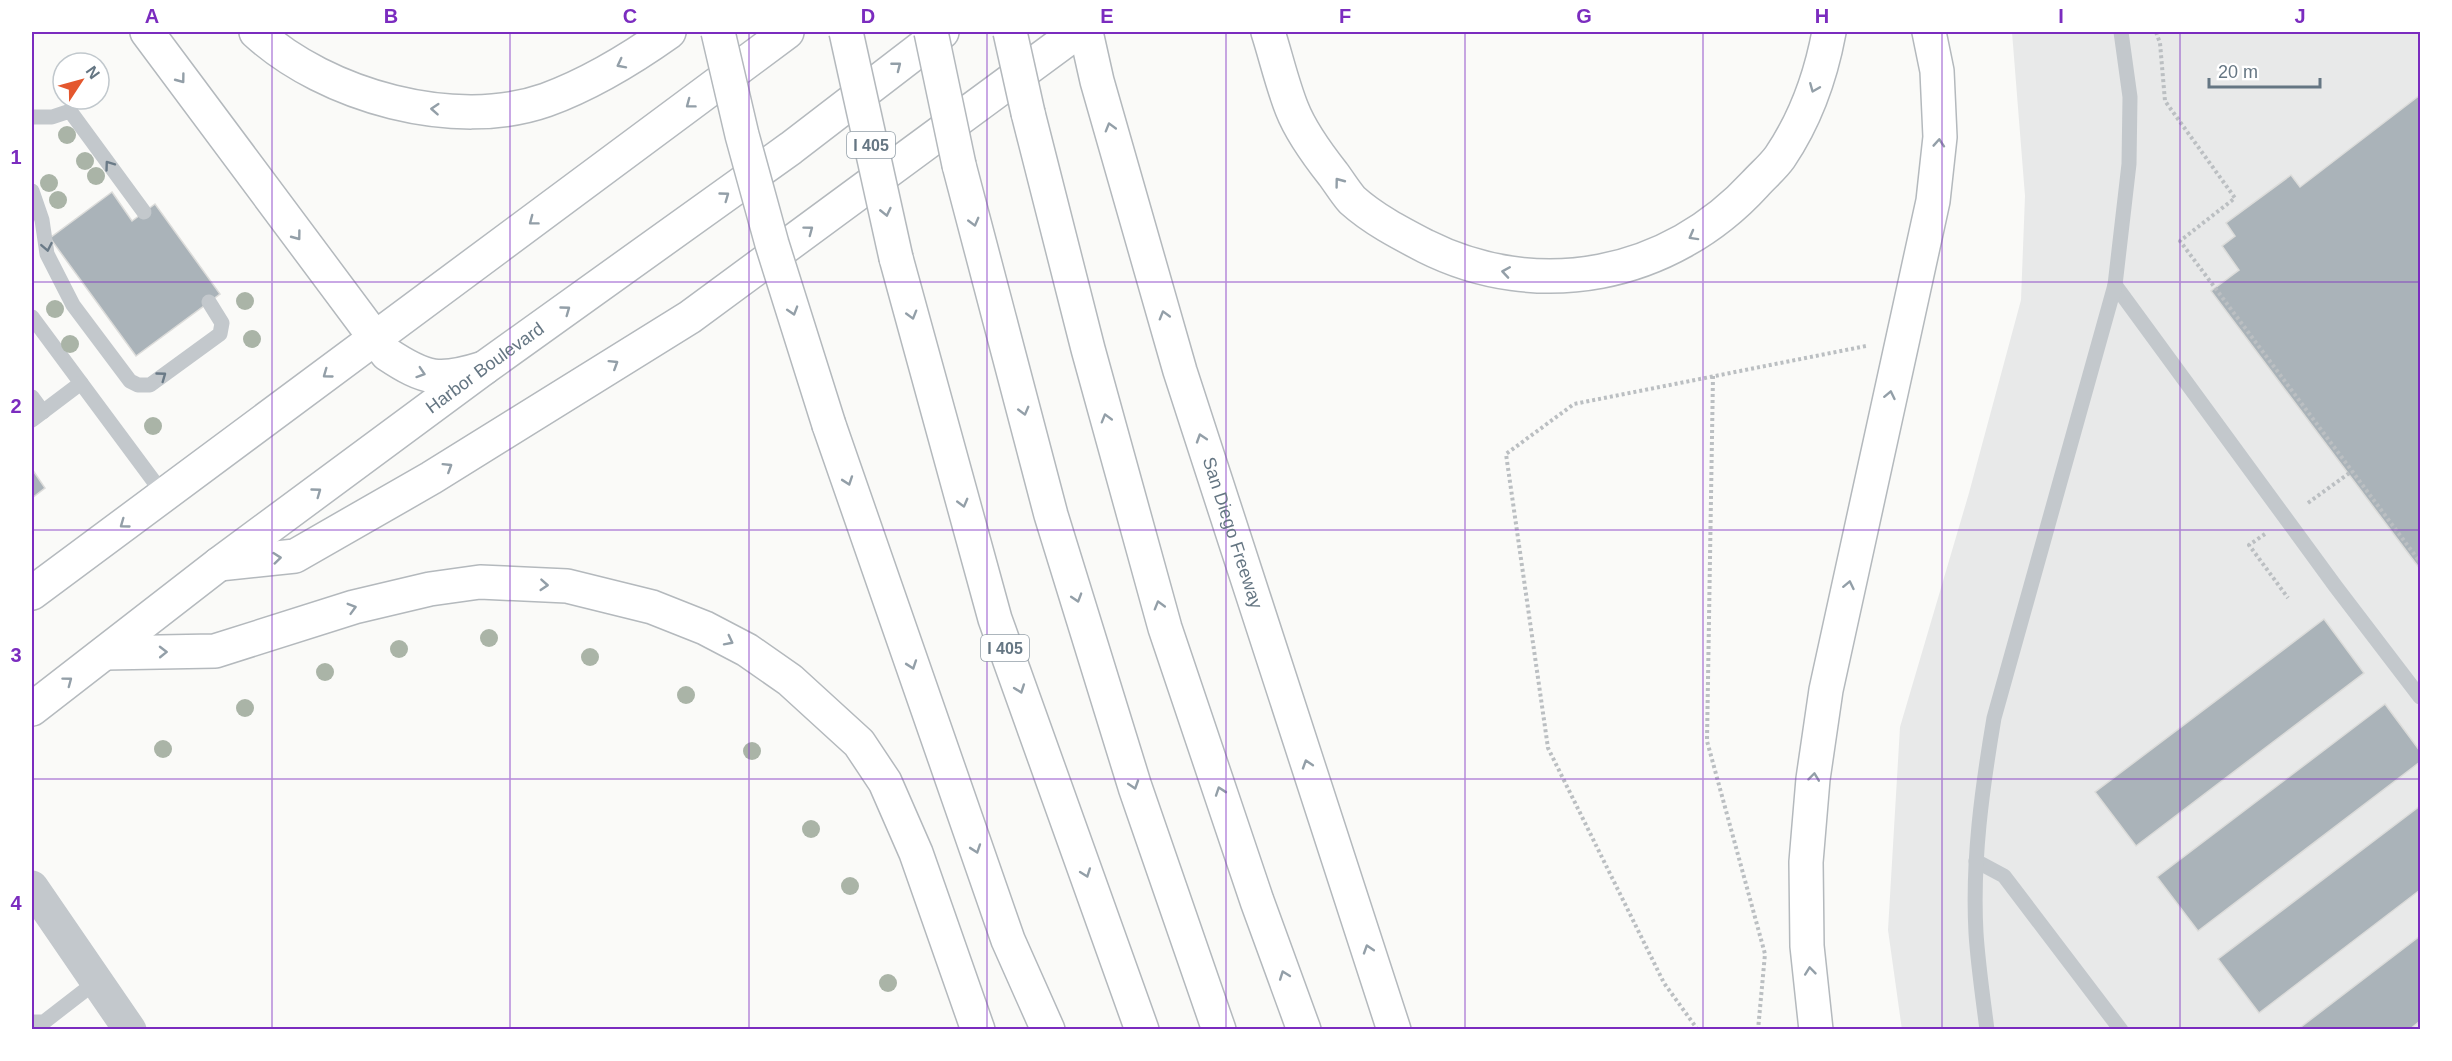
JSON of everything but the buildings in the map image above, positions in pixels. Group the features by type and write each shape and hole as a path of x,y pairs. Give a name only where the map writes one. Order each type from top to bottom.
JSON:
{"main road":[{"path":"147,32 374,340 387,354 410,369 443,378 484,368"},
{"path":"256,32 305,67 342,86 385,101 428,109 470,111 508,109 546,100 628,61 669,32"},
{"path":"718,32 742,135 772,244 829,425 1008,940 1048,1029"},
{"path":"32,593 787,32"},
{"name":"I 405","path":"846,32 896,258 995,620 1142,1029"},
{"path":"931,32 959,165 1051,515 1135,787 1219,1029"},
{"name":"Harbor Boulevard","path":"32,709 219,564 484,368 791,148 942,32"},
{"path":"1010,32 1028,113 1088,349 1165,628 1257,902 1304,1029"},
{"path":"219,564 295,556 431,478 718,297 1077,32"},
{"name":"San Diego Freeway","path":"1086,32 1097,81 1180,371 1395,1021"},
{"path":"1268,32 1293,111 1318,154 1352,199 1396,232 1448,258 1489,270 1530,276 1596,272 1641,261 1697,235 1737,204 1779,158 1801,118 1822,66 1829,32"},
{"path":"1816,1029 1807,946 1806,862 1813,780 1826,690 1933,201 1940,137 1937,71 1929,32"},
{"path":"105,653 215,651 354,607 430,589 480,582 578,589 652,607 705,628 747,650 790,680 859,743 885,782 916,853 978,1029"}],"street":[{"path":"32,887 130,1029"}],"lane":[{"path":"1987,1029 1976,933 1976,861 1982,789 1994,718 2115,285 2130,164 2130,97 2121,32"},
{"path":"32,117 51,117 70,111 144,212"},
{"path":"32,191 42,220 47,254 57,274 73,304 130,381 138,385 150,385 220,334 222,323 209,302"},
{"path":"2115,285 2336,587 2421,697"},
{"path":"32,317 164,495"},
{"path":"32,398 37,416 81,383"},
{"path":"1976,861 2004,876 2121,1029"},
{"path":"32,1022 44,1022 96,981"}],"path":[{"path":"2156,32 2160,43 2165,101 2235,198 2180,241 2421,562"},
{"path":"1698,1029 1664,983 1548,748 1506,454 1575,404 1902,339"},
{"path":"1713,376 1707,741 1765,954 1758,1029"}],"shaded area":[{"path":"2012,32 2420,32 2420,1029 1902,1030 1888,930 1900,727 1969,493 2021,300 2025,196"}]}
